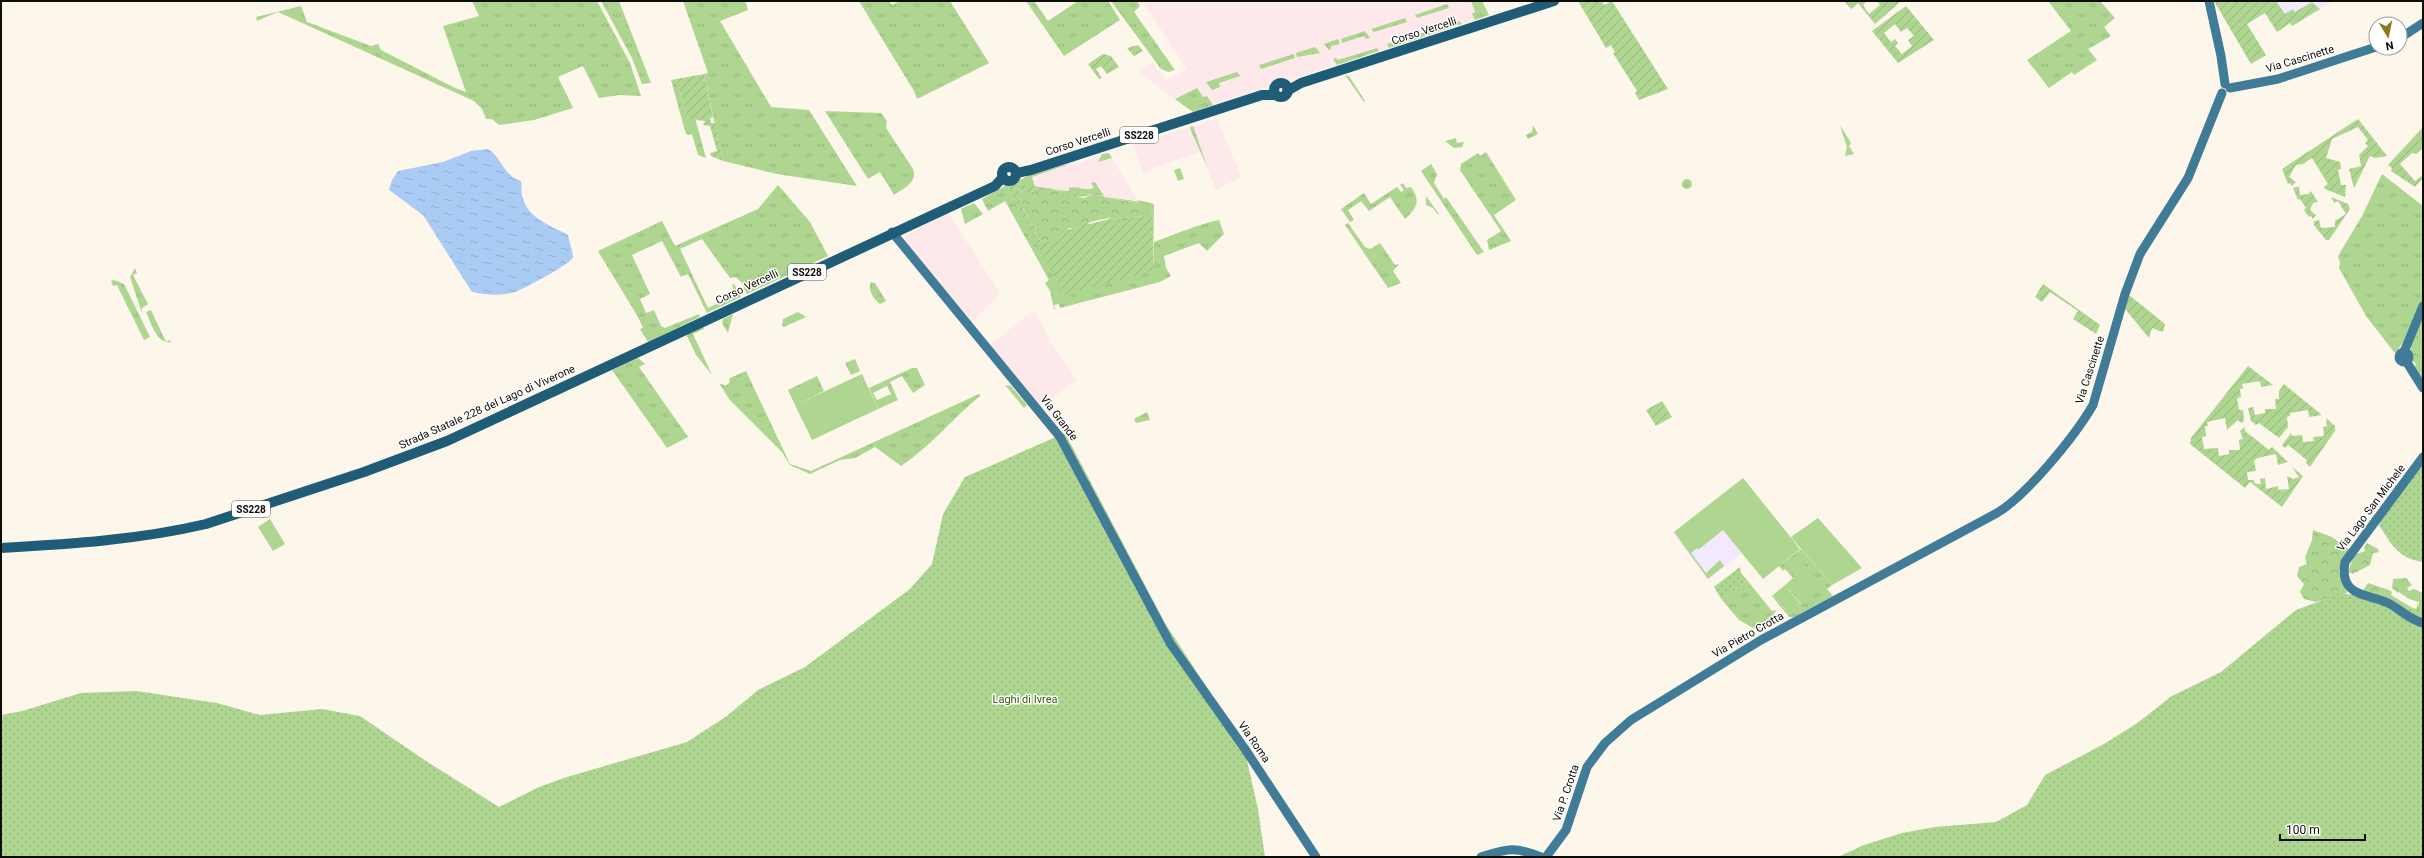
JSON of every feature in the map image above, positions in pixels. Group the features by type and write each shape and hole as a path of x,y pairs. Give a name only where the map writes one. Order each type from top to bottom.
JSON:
{"main road":[{"name":"Corso Vercelli","path":"608,365 892,232 995,186 1003,177 1003,172 1006,168 1011,168 1016,173 1032,170 1275,92 1278,84 1286,88 1554,1"},
{"name":"Strada Statale 228 del Lago di Viverone","path":"1,548 141,537 206,524 418,453 608,365"}],"street":[{"path":"2209,1 2228,86"},
{"path":"2408,33 2423,23"},
{"name":"Via Cascinette","path":"1862,584 2005,508 2028,488 2085,418 2097,394 2121,308 2140,254 2188,178 2222,93 2220,88 2278,79 2368,50"},
{"name":"Via Grande","path":"892,232 1060,438 1170,643"},
{"path":"2423,306 2404,352 2409,356 2406,361 2423,388"},
{"name":"Via Lago San Michele","path":"2423,457 2345,562 2344,567 2347,581 2354,592 2389,604 2423,623"},
{"name":"Via Pietro Crotta","path":"1648,708 1736,655 1862,584"},
{"name":"Via Roma","path":"1170,643 1245,749 1316,857"},
{"name":"Via P. Crotta","path":"1546,857 1566,830 1587,767 1598,750 1615,733 1648,708"},
{"path":"1481,857 1514,848 1541,857"}],"shaded area":[{"path":"1137,1 1482,1 1489,15 1213,105 1207,96 1203,98 1197,88 1175,99 1138,72 1152,62 1166,80 1187,69 1144,4 1140,6"},
{"path":"2276,1 2334,1 2292,26"},
{"path":"1217,119 1241,177 1216,190 1200,152 1150,169 1151,171 1143,173 1133,144"},
{"path":"1108,153 1140,203 1103,196 1012,184 1014,181 1065,164 1076,164"},
{"path":"948,213 1000,293 970,324 910,248 904,236"},
{"path":"1034,310 1050,340 1049,341 1077,380 1037,409 989,346"},
{"path":"1705,508 1742,553 1708,579 1674,534 1674,532"}],"green space":[{"path":"472,1 597,1 630,63 641,96 619,95 599,98 583,66 558,77 573,108 534,120 499,125 492,119 486,119 482,109 474,101 278,12 257,21 256,17 301,6 307,22 371,46 378,44 381,50 455,88 466,92 443,26 479,16"},
{"path":"601,1 619,1 651,83 642,84 632,58"},
{"path":"683,1 745,1 748,10 720,21 771,107 809,110 857,186 777,174 723,161 704,74 708,73"},
{"path":"859,1 889,1 892,5 900,1 950,1 989,63 917,99 914,91"},
{"path":"1026,1 1034,1 1048,21 1078,1 1108,1 1120,20 1064,56"},
{"path":"1111,1 1137,1 1140,6 1134,12 1175,70 1168,72 1161,69"},
{"path":"1471,1 1482,1 1489,15 1475,20 1472,14 1475,12"},
{"path":"1578,1 1602,1 1604,5 1612,1 1668,89 1639,100 1635,93 1637,91 1613,53 1615,52 1611,45 1606,48"},
{"path":"1844,1 1865,1 1866,2 1863,5 1869,14 1880,5 1877,1 1901,1 1875,24 1858,3 1851,9"},
{"path":"2048,1 2100,1 2115,18 2104,27 2111,36 2088,49 2097,60 2074,75 2072,72 2049,88 2027,60 2071,31"},
{"path":"2214,1 2276,1 2285,14 2293,9 2295,12 2312,2 2320,9 2292,26 2290,23 2277,32 2265,13 2247,24 2266,55 2251,64"},
{"path":"1447,4 1449,8 1417,18 1415,15"},
{"path":"1906,6 1934,40 1898,63 1872,31","holes":["1895,24 1901,32 1907,28 1914,36 1908,40 1912,46 1902,54 1895,46 1898,43 1895,39 1891,42 1884,33"]},
{"path":"1405,18 1407,22 1374,32 1371,29"},
{"path":"1459,21 1462,24 1389,48 1387,44"},
{"path":"1365,31 1370,38 1366,39 1364,36 1342,43 1341,39"},
{"path":"1338,39 1340,44 1331,46 1331,49 1329,50 1324,44"},
{"path":"1138,45 1143,51 1134,56 1127,48"},
{"path":"1315,47 1320,53 1297,57 1296,53"},
{"path":"1377,48 1379,51 1337,65 1333,59 1336,58 1338,60"},
{"path":"1103,54 1111,56 1119,67 1107,74 1101,66 1096,69 1102,78 1099,79 1088,64"},
{"path":"1294,54 1295,58 1261,69 1259,65"},
{"path":"1237,72 1240,76 1219,83 1220,87 1212,90 1206,82"},
{"path":"704,74 713,117 710,118 711,123 715,123 723,161 711,156 710,153 717,151 710,126 703,125 705,121 688,119 676,79"},
{"path":"1345,75 1349,76 1365,101 1364,102"},
{"path":"676,79 688,119 695,118 706,158 698,155 692,134 687,135 685,131 671,80"},
{"path":"1197,88 1203,97 1207,96 1213,105 1193,112 1175,99"},
{"path":"825,111 881,113 887,121 886,128 913,169 914,178 912,181 894,195 880,172 868,179"},
{"path":"2358,119 2387,156 2375,158 2370,156 2354,188 2349,169 2361,166 2359,155 2368,146 2365,143 2368,140 2358,127 2332,139 2326,158 2340,162 2341,169 2338,170 2341,185 2346,185 2345,197 2325,189 2324,187 2328,184 2312,158 2303,164 2296,165 2289,177 2296,182 2292,186 2290,183 2288,184 2282,169"},
{"path":"1533,125 1538,134 1528,139 1526,135 1532,132"},
{"path":"1840,125 1851,143 1849,146 1854,154 1845,156 1847,147"},
{"path":"1193,126 1207,166 1191,131 1190,127"},
{"path":"2423,127 2423,148 2416,154 2412,153 2400,164 2415,181 2423,175 2423,178 2415,187 2391,171 2392,168 2388,165"},
{"path":"1456,138 1457,143 1464,142 1462,147 1454,148 1445,141"},
{"path":"1486,152 1516,200 1494,215 1511,241 1489,250 1487,240 1501,231 1460,170 1461,164 1478,153 1480,156"},
{"path":"1109,153 1112,158 1098,162 1102,154"},
{"path":"1075,162 1032,177 1035,188 1012,184 1030,175"},
{"path":"1431,164 1437,174 1434,183 1444,199 1446,197 1484,252 1477,255 1421,171"},
{"path":"1180,168 1184,179 1178,181 1174,170"},
{"path":"2382,174 2423,206 2423,299 2406,335 2407,337 2396,352 2394,352 2366,316 2339,268 2340,263 2338,256 2362,216"},
{"path":"1685,179 1689,179 1692,184 1689,189 1685,189 1682,186 1682,182"},
{"path":"1095,182 1104,196 1069,192 1069,188 1073,187 1087,189 1094,188 1091,183"},
{"path":"1012,183 1139,202 1140,203 1104,197 1098,198 1091,195 1075,198 1058,190 1039,192 1035,188 1033,189 1032,196 1013,186 1031,225 1037,228 1035,235 1042,242 1059,238 1066,230 1076,228 1077,223 1085,222 1090,224 1113,218 1123,221 1138,216 1151,217 1154,220 1153,271 1063,295 1007,185"},
{"path":"1403,183 1406,188 1411,187 1417,200 1415,208 1405,219 1390,197 1369,211 1361,201 1348,210 1354,220 1350,222 1341,209 1364,193 1371,204 1397,187 1401,192 1404,190 1400,185"},
{"path":"778,185 810,222 828,256 747,294 741,282 736,277 730,278 702,239 680,249 708,308 736,294 732,285 734,284 741,297 707,313 688,274 681,277 662,241 632,255 650,294 640,299 646,313 654,310 661,326 665,328 699,314 700,317 648,342 640,329 643,328 638,317 598,251 662,221 675,246 758,209"},
{"path":"1007,185 1043,253 1153,271 1154,242 1194,227 1219,220 1224,234 1207,251 1199,243 1164,256 1166,268 1171,276 1160,282 1060,308 1059,304 1054,305 1054,309 1050,291 1045,283 1049,280 1005,201 988,211 982,199"},
{"path":"1013,186 1022,191 1033,192 1033,189 1035,188 1040,192 1045,189 1069,192 1073,197 1084,198 1091,195 1139,203 1138,200 1154,204 1151,212 1154,221 1141,216 1125,221 1120,221 1113,218 1104,219 1086,223 1074,229 1069,228 1059,238 1042,242 1035,235 1037,228 1031,225"},
{"path":"2299,187 2300,195 2308,194 2311,191 2318,202 2313,203 2310,210 2316,215 2313,219 2311,216 2309,217 2304,210 2306,208 2300,199 2298,200 2293,188"},
{"path":"1426,196 1439,214 1438,215 1433,208 1426,205"},
{"path":"2331,197 2348,204 2350,209 2329,240 2326,240 2314,225 2314,221 2319,220 2321,228 2335,227 2335,221 2346,214 2338,201 2334,203"},
{"path":"974,203 983,214 965,224 961,209"},
{"path":"1154,204 1154,219 1151,212"},
{"path":"1348,223 1365,247 1370,249 1380,243 1395,265 1399,264 1393,271 1401,283 1388,288 1345,225"},
{"path":"135,268 137,273 133,275 148,304 142,308 142,313 130,277"},
{"path":"114,280 124,284 150,337 144,340 117,285 113,286 111,281"},
{"path":"871,282 875,283 886,301 880,304 876,300 870,288"},
{"path":"2043,284 2100,325 2096,334 2073,319 2078,311 2050,292 2042,302 2035,297"},
{"path":"2129,295 2165,324 2163,332 2152,328 2149,338 2125,309"},
{"path":"151,310 166,342 158,336 152,327 146,312"},
{"path":"798,312 806,317 784,327 782,326 783,319"},
{"path":"733,314 728,333 722,323 723,319"},
{"path":"2423,317 2423,383 2414,369 2416,364 2411,359 2411,345"},
{"path":"703,327 704,329 693,334 712,375 696,355 687,336 687,333"},
{"path":"638,358 645,364 639,367 688,437 667,448 612,370"},
{"path":"855,359 860,371 851,375 845,363"},
{"path":"2248,366 2273,385 2261,387 2260,381 2242,384 2243,388 2240,389 2241,397 2237,398 2239,410 2243,410 2244,421 2241,423 2238,420 2227,430 2225,418 2207,422 2208,426 2205,426 2206,436 2202,437 2204,449 2218,448 2219,456 2229,454 2229,450 2240,450 2239,440 2243,439 2240,431 2245,427 2245,431 2269,450 2272,447 2288,462 2278,465 2276,454 2257,458 2254,461 2256,471 2247,472 2248,480 2254,480 2255,484 2261,484 2260,479 2265,478 2266,489 2278,486 2278,490 2289,489 2287,476 2293,479 2299,477 2292,467 2303,476 2282,507 2250,482 2245,488 2190,444 2191,438"},
{"path":"912,368 917,368 925,385 913,393 902,376 890,382 898,400 878,409 869,388","holes":["887,386 891,394 877,400 873,393"]},
{"path":"746,371 790,464 811,471 979,394 980,396 922,450 901,466 875,447 855,458 840,460 810,474 790,465 782,452 729,399 719,383 726,386 729,383 730,378"},
{"path":"862,374 878,409 812,440 795,405"},
{"path":"817,376 824,391 795,405 788,390"},
{"path":"812,382 817,393 797,402 792,391"},
{"path":"2284,384 2322,415 2309,417 2308,410 2290,413 2290,416 2287,417 2288,427 2279,438 2259,423 2256,425 2251,421 2248,408 2253,407 2255,415 2265,413 2265,409 2276,409 2275,399 2279,399 2279,391"},
{"path":"1005,385 1011,386 1027,405 1024,408"},
{"path":"1662,401 1672,417 1656,426 1646,410"},
{"path":"1147,412 1150,420 1136,423 1134,419"},
{"path":"2326,418 2335,426 2335,431 2310,467 2306,463 2307,460 2288,445 2285,448 2282,445 2291,433 2292,436 2302,435 2303,442 2314,441 2313,437 2324,436 2323,427 2327,426"},
{"name":"Laghi di Ivrea","path":"1065,433 1165,623 1243,743 1258,809 1265,857 1,857 1,715 22,711 81,693 136,691 217,703 260,715 322,709 360,716 426,761 499,807 539,787 567,777 687,742 727,716 758,690 805,667 910,589 932,564 943,514 965,477"},
{"path":"2423,462 2423,562 2408,558 2396,550 2379,525 2381,521 2380,518"},
{"path":"1743,478 1800,549 1763,579 1723,530 1698,550 1697,548 1691,553 1706,573 1720,560 1724,566 1708,579 1674,532"},
{"path":"1818,518 1862,568 1832,585 1791,537"},
{"path":"270,519 285,544 273,551 258,527"},
{"path":"2313,530 2332,537 2350,550 2339,571 2347,593 2316,602 2304,599 2300,592 2304,584 2297,576 2299,567 2307,564 2305,557 2312,540"},
{"path":"2367,543 2378,549 2379,552 2373,553 2370,565 2353,574 2348,572 2354,555 2365,551 2364,547"},
{"path":"1801,549 1832,585 1827,589 1833,596 1794,617 1789,617 1772,596 1773,595 1789,614 1801,604 1785,585 1793,578 1785,569 1783,571 1779,566"},
{"path":"1797,556 1817,579 1805,589 1786,565"},
{"path":"1740,567 1741,573 1747,580 1722,600 1714,587"},
{"path":"2406,578 2412,585 2407,588 2409,591 2414,589 2423,593 2423,620 2362,592 2368,583 2389,590 2392,592 2391,595 2416,610 2419,602 2409,599 2392,588 2393,579"},
{"path":"1747,580 1772,611 1777,610 1774,613 1777,616 1773,619 1777,623 1760,632 1739,620 1722,600"},
{"path":"1785,585 1801,605 1789,614 1773,595"},
{"path":"2339,594 2375,595 2405,607 2423,610 2423,857 1838,857 1864,845 1902,833 1935,827 1996,822 2027,805 2045,775 2104,744 2136,724 2172,696 2221,672 2296,610"}],"water":[{"path":"488,149 493,152 510,175 521,181 522,197 530,212 542,221 568,235 573,255 571,260 565,265 547,276 515,292 499,295 472,292 423,215 389,190 392,180 398,171 443,162 471,151"}]}
